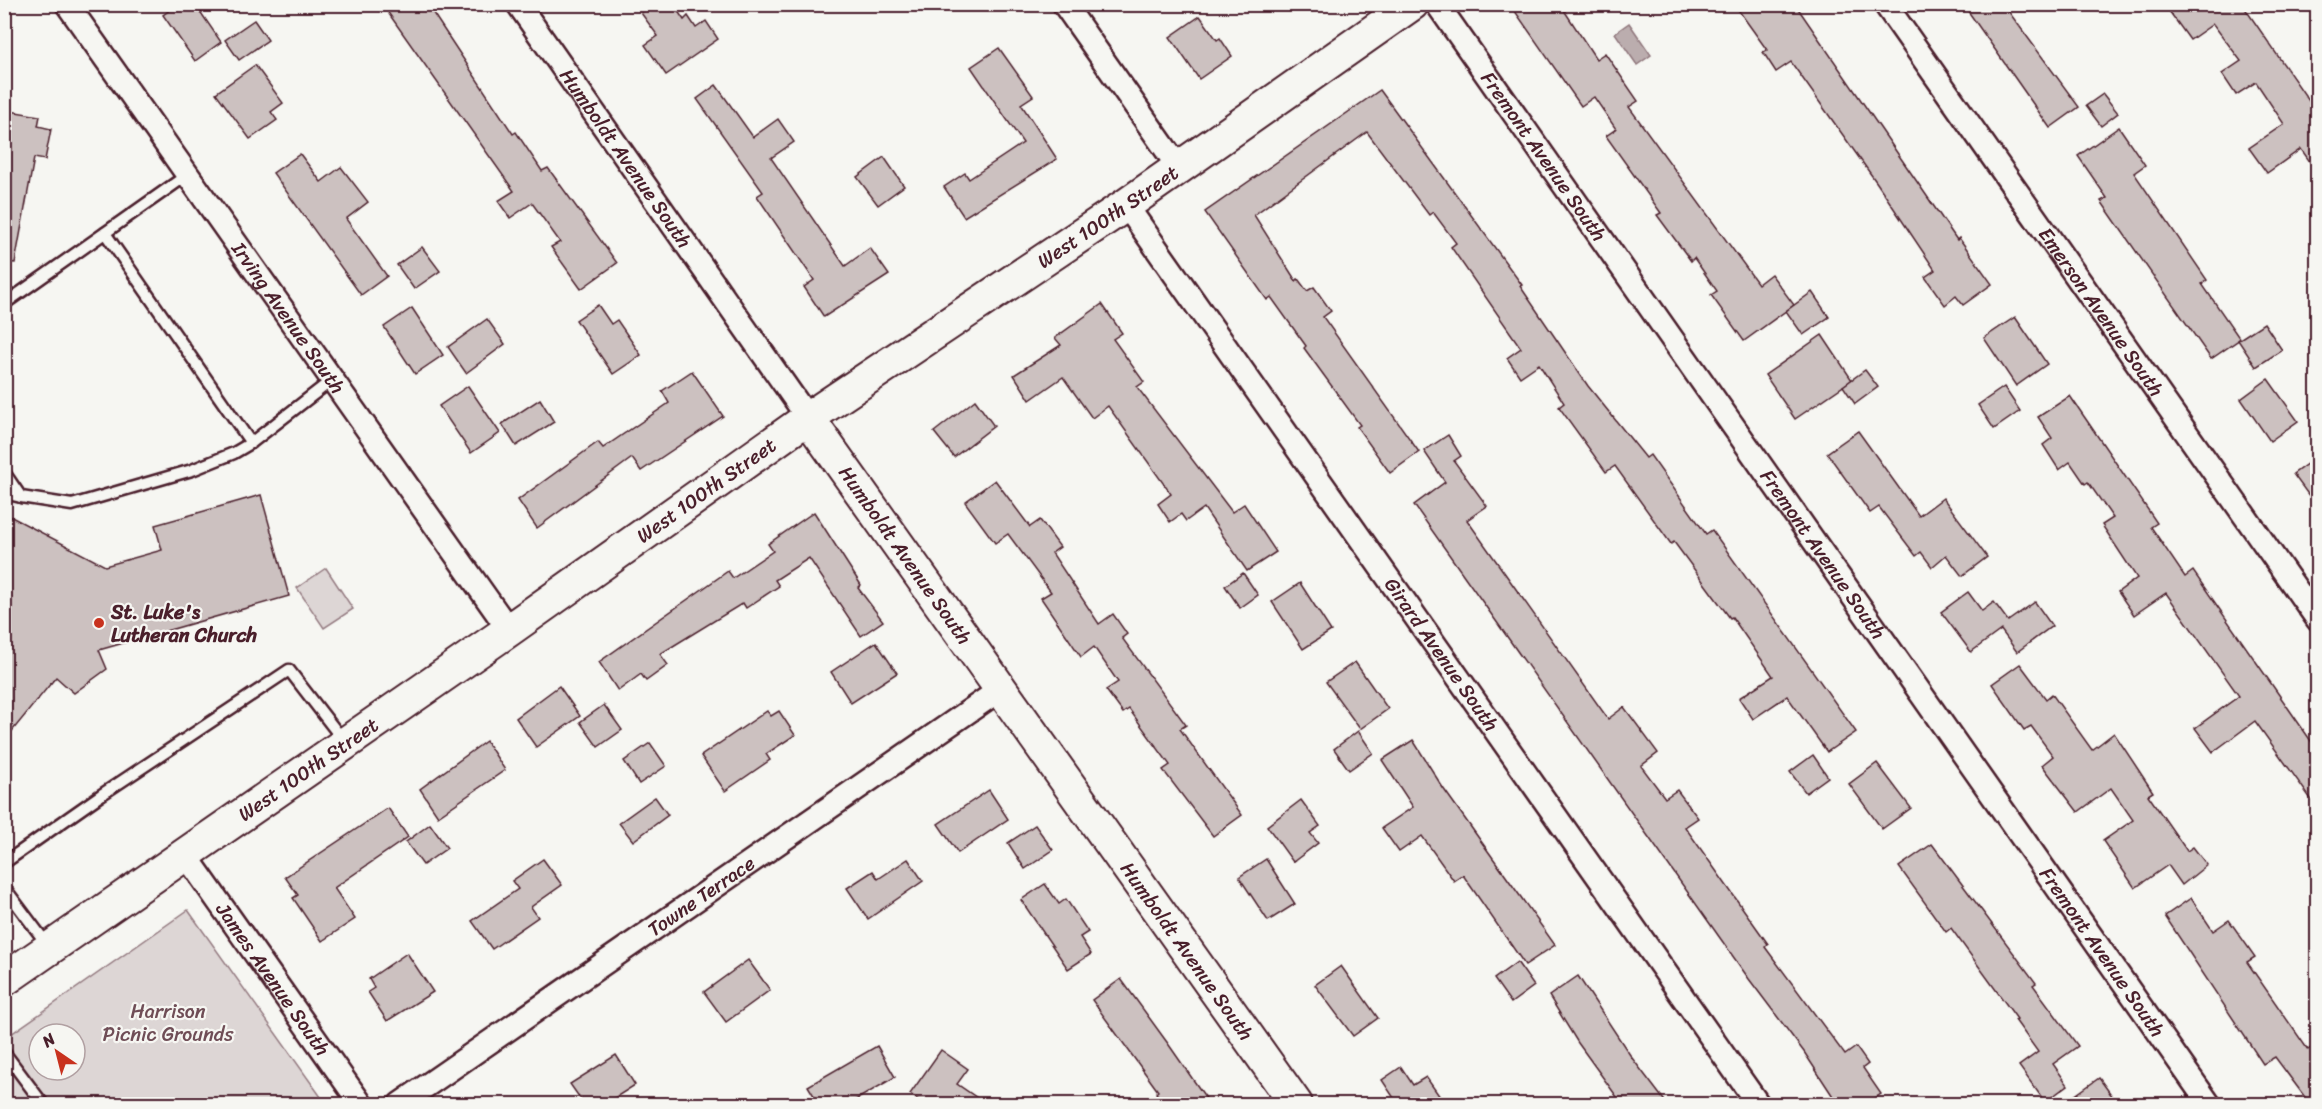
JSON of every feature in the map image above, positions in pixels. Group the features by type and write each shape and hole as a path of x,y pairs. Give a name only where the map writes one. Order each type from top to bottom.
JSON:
{"street":[{"name":"Irving Avenue South","path":"67,4 509,630"},
{"name":"Humboldt Avenue South","path":"518,4 808,418 1296,1104"},
{"path":"1064,4 1179,168"},
{"name":"West 100th Street","path":"4,980 509,630 808,418 1126,205 1412,4"},
{"name":"Fremont Avenue South","path":"1437,4 2210,1104"},
{"name":"Emerson Avenue South","path":"1885,4 2318,620"},
{"name":"Girard Avenue South","path":"1126,205 1758,1104"},
{"name":"Towne Terrace","path":"400,1104 1001,689"},
{"name":"James Avenue South","path":"184,854 362,1104"}],"lane":[{"path":"4,303 187,175"},
{"path":"105,233 251,443"},
{"path":"4,493 72,506 192,470 234,453 251,443 332,380"},
{"path":"4,472 21,497"},
{"path":"4,863 101,795 289,670 345,743"},
{"path":"4,887 50,948"},
{"path":"4,1052 44,1104"}],"green space":[{"path":"326,568 353,609 324,628 297,588"},
{"name":"Harrison Picnic Grounds","path":"188,910 326,1104 5,1104 4,1039 27,1023 27,1082 87,1082 87,1022 28,1022"}],"shaded area":[{"path":"1629,23 1651,55 1637,65 1615,33"}],"building":[{"path":"178,4 195,4 221,42 195,61 163,15"},
{"path":"382,4 427,4 513,134 516,132 542,171 548,168 617,263 581,289 551,247 560,242 532,203 510,218 498,201 514,191"},
{"path":"654,4 673,4 684,20 688,16 696,28 706,21 718,39 666,75 645,45 658,36 641,13"},
{"path":"1510,4 1560,4 1596,59 1605,53 1638,101 1629,107 1758,284 1771,274 1794,305 1744,341 1711,295 1717,291 1694,258 1691,261 1657,215 1661,213 1606,136 1616,129 1594,97 1581,106"},
{"path":"1734,4 1795,4 1957,240 1959,238 1992,284 1963,305 1956,296 1945,305 1925,277 1935,270 1877,183 1791,62 1776,72 1763,52 1767,50"},
{"path":"1963,4 2003,4 2079,107 2050,128"},
{"path":"2164,4 2242,4 2318,114 2318,173 2301,149 2267,173 2249,148 2284,124 2256,82 2236,95 2222,74 2241,61 2213,24 2190,40"},
{"path":"1200,16 1217,40 1220,38 1232,56 1199,79 1170,37"},
{"path":"254,20 268,40 239,60 225,40"},
{"path":"999,48 1033,96 1021,104 1057,159 964,217 944,187 965,173 969,179 1023,143 971,67"},
{"path":"255,65 283,103 271,112 277,120 250,139 216,93"},
{"path":"716,85 753,137 778,119 794,142 771,158 845,266 870,248 889,275 824,317 804,287 814,280 757,196 763,192 697,99"},
{"path":"1380,90 1522,285 1520,286 1588,386 1646,458 1650,455 1706,534 1712,530 1856,732 1827,752 1787,696 1753,719 1739,698 1773,676 1732,617 1730,618 1674,542 1671,544 1615,466 1606,472 1559,407 1564,403 1539,364 1520,377 1507,358 1521,348 1451,247 1456,243 1433,212 1429,215 1367,132 1254,215 1296,281 1298,279 1307,291 1314,287 1331,311 1323,317 1419,452 1390,473 1357,427 1360,425 1304,348 1306,346 1271,297 1267,300 1205,212"},
{"path":"2103,94 2118,113 2101,126 2086,106"},
{"path":"4,110 40,116 38,126 51,129 45,160 34,158 15,263 4,262"},
{"path":"2119,127 2145,165 2134,173 2207,280 2202,284 2240,339 2211,359 2101,201 2107,198 2078,156"},
{"path":"300,154 321,182 341,167 368,202 346,219 387,276 361,295 273,173"},
{"path":"884,157 904,186 878,205 857,177"},
{"path":"422,247 440,271 414,289 397,265"},
{"path":"1812,292 1829,317 1803,335 1786,311"},
{"path":"1102,304 1122,333 1113,339 1144,382 1137,387 1232,512 1244,504 1276,552 1247,571 1204,508 1186,521 1181,514 1170,522 1158,504 1171,494 1108,406 1092,418 1063,377 1030,400 1014,375 1061,345 1055,338"},
{"path":"598,305 611,324 617,320 641,355 613,374 576,320"},
{"path":"412,308 443,355 415,374 384,327"},
{"path":"2015,317 2047,364 2016,386 1984,338"},
{"path":"487,319 505,344 466,373 448,347"},
{"path":"2264,323 2282,350 2256,367 2238,340"},
{"path":"1822,335 1852,380 1795,419 1765,375"},
{"path":"1865,370 1878,387 1855,404 1843,386"},
{"path":"692,371 723,416 641,471 632,458 537,528 518,500 598,442 603,448 669,403 662,391"},
{"path":"2268,379 2298,421 2270,441 2241,399"},
{"path":"468,386 500,433 471,453 439,406"},
{"path":"2004,387 2020,411 1994,429 1978,405"},
{"path":"2070,396 2157,523 2151,527 2185,577 2193,571 2318,751 2318,809 2255,721 2213,752 2195,728 2239,696 2166,593 2134,615 2118,592 2137,578 2102,525 2113,518 2088,482 2085,484 2070,462 2059,470 2043,445 2052,438 2038,417"},
{"path":"540,399 554,422 516,446 502,424"},
{"path":"975,400 994,426 954,457 934,432"},
{"path":"1858,431 1919,516 1943,498 1987,557 1962,576 1946,555 1932,567 1921,552 1916,556 1879,507 1870,513 1827,453"},
{"path":"1448,435 1461,456 1454,461 1487,506 1467,520 1608,719 1624,707 1658,753 1641,766 1665,798 1677,790 1698,818 1685,827 1768,944 1765,947 1845,1055 1856,1047 1868,1064 1863,1068 1881,1094 1866,1104 1838,1104 1804,1052 1749,979 1414,505 1445,482 1424,451"},
{"path":"2318,456 2318,508 2293,474"},
{"path":"995,480 1030,527 1040,520 1060,547 1052,553 1099,624 1113,614 1127,634 1122,638 1186,725 1180,729 1242,815 1213,836 1163,770 1170,765 1129,709 1123,713 1106,690 1118,682 1094,647 1081,657 1041,598 1051,592 1008,534 995,543 965,502"},
{"name":"St. Luke's Lutheran Church","path":"261,495 289,596 99,650 107,669 74,693 56,677 4,741 4,513 105,566 162,550 155,525"},
{"path":"814,512 861,585 858,588 883,621 861,636 809,558 775,580 779,586 746,608 743,603 660,654 668,665 646,681 641,674 618,691 599,662 728,571 733,578 773,551 768,544"},
{"path":"1243,573 1258,595 1240,608 1225,586"},
{"path":"1300,583 1331,631 1303,649 1272,602"},
{"path":"1968,592 1982,611 1994,602 2008,621 2035,602 2052,626 2017,652 2001,630 1971,652 1941,612"},
{"path":"876,642 897,673 851,703 831,672"},
{"path":"1355,662 1388,709 1360,729 1326,682"},
{"path":"2020,664 2046,699 2052,694 2092,750 2114,733 2153,792 2148,795 2187,851 2193,847 2207,865 2182,885 2168,865 2135,888 2103,841 2133,820 2111,788 2078,812 2042,765 2053,756 2031,726 2024,730 1992,684"},
{"path":"559,686 580,716 536,747 516,718"},
{"path":"604,705 622,730 598,747 580,722"},
{"path":"767,711 771,716 779,711 795,735 766,754 770,760 725,791 701,756"},
{"path":"1358,731 1373,753 1349,770 1334,749"},
{"path":"1413,740 1443,788 1555,945 1525,965 1463,875 1454,881 1422,836 1399,852 1382,828 1413,807 1382,760"},
{"path":"486,741 505,770 438,816 420,789"},
{"path":"650,743 666,766 639,784 624,761"},
{"path":"1813,755 1828,777 1806,793 1790,772"},
{"path":"1877,763 1911,808 1882,829 1849,784"},
{"path":"989,790 1008,819 958,853 938,824"},
{"path":"655,797 668,815 633,841 619,823"},
{"path":"1301,800 1320,826 1310,833 1318,843 1293,862 1267,826"},
{"path":"388,808 408,837 334,888 355,919 322,941 293,898 298,895 285,877"},
{"path":"430,824 447,848 423,865 406,842"},
{"path":"1035,825 1053,850 1025,869 1008,843"},
{"path":"1932,844 2036,983 2033,985 2078,1046 2053,1064 2068,1085 2045,1102 2019,1066 2038,1052 1951,928 1946,932 1899,867"},
{"path":"543,859 562,885 531,907 538,917 492,949 472,921 518,889 512,881"},
{"path":"908,859 923,881 868,919 847,888 873,871 878,879"},
{"path":"1266,859 1295,904 1268,921 1239,877"},
{"path":"1045,884 1059,904 1066,899 1088,932 1080,937 1091,954 1068,969 1021,900"},
{"path":"2191,898 2213,931 2229,920 2255,957 2247,962 2308,1050 2318,1043 2318,1104 2310,1104 2275,1057 2263,1064 2165,916"},
{"path":"407,953 433,992 387,1021 368,992 374,988 369,979"},
{"path":"748,960 770,990 726,1022 704,992"},
{"path":"1517,962 1534,986 1511,1003 1494,979"},
{"path":"1341,966 1378,1018 1353,1036 1315,985"},
{"path":"1578,976 1632,1058 1667,1104 1622,1104 1578,1043 1549,996"},
{"path":"1121,979 1210,1104 1164,1104 1156,1093 1158,1091 1092,1000"},
{"path":"877,1046 895,1077 849,1104 819,1104 808,1086"},
{"path":"941,1050 968,1069 957,1084 986,1104 924,1104 910,1094"},
{"path":"616,1055 635,1085 605,1104 584,1104 570,1084"},
{"path":"1401,1067 1413,1085 1426,1077 1445,1104 1384,1104 1394,1098 1382,1080"},
{"path":"2099,1078 2118,1104 2063,1104"}],"place":[{"name":"St. Luke's Lutheran Church","path":"99,623"}]}
